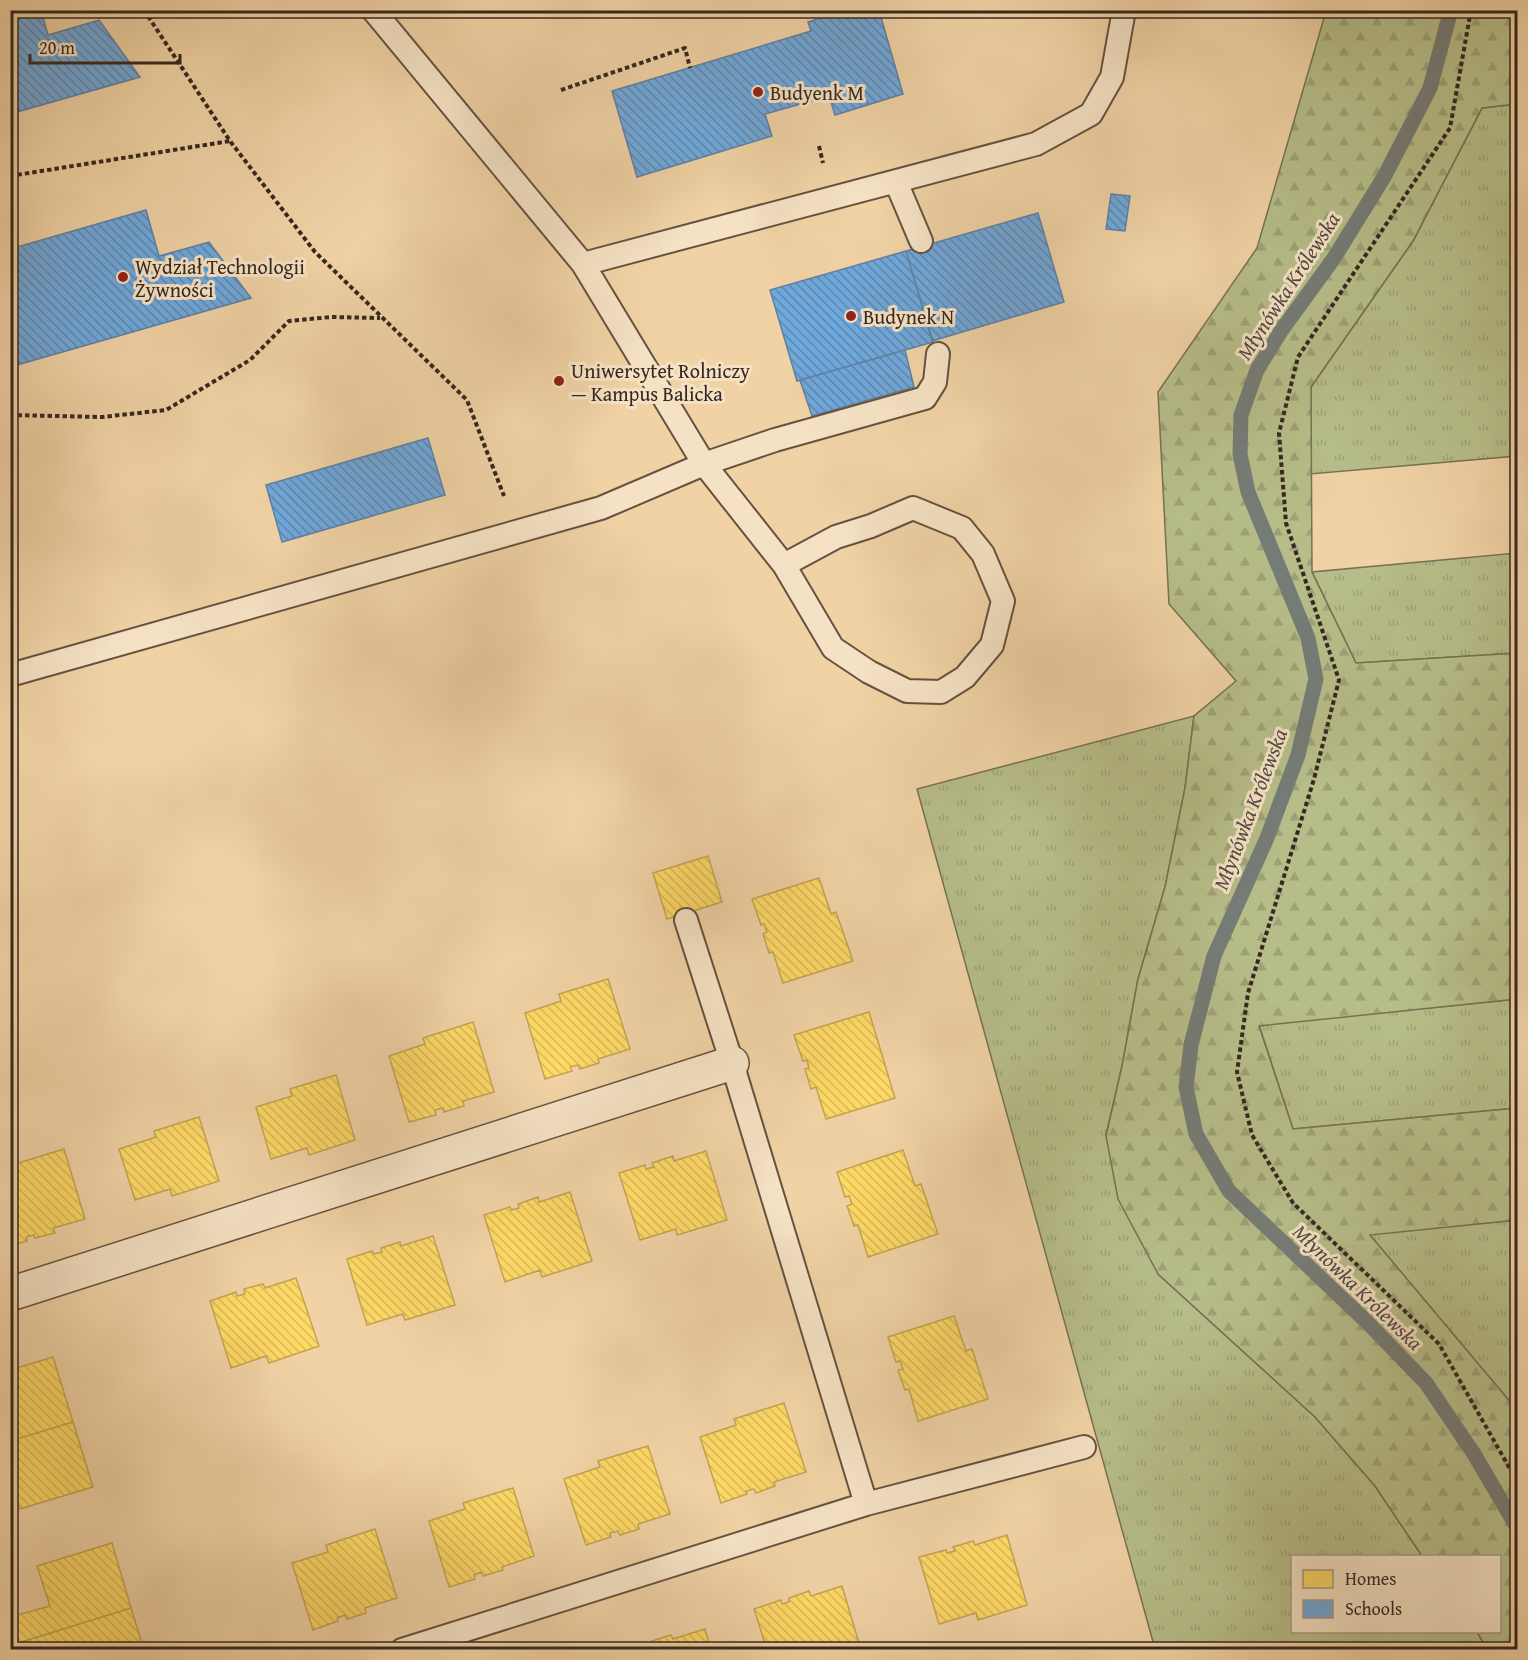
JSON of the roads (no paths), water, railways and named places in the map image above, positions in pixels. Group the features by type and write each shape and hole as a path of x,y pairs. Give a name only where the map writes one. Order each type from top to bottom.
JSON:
{"street":[{"path":"10,1294 732,1063"}],"lane":[{"path":"373,10 583,264 704,464 784,565 833,648 869,672 907,691 942,692 965,676 992,645 1003,601 983,554 963,528 914,508 871,526 836,537 784,565"},
{"path":"583,264 1036,144 1090,114 1112,77 1124,10"},
{"path":"896,182 921,241"},
{"path":"10,675 602,508 704,464 775,440 925,398 935,382 938,354"},
{"path":"686,920 732,1063 866,1504"},
{"path":"402,1650 866,1504 1084,1447"}],"waterway":[{"name":"Młynówka Królewska","path":"1451,10 1430,88 1384,177 1334,258 1281,331 1257,370 1241,415 1240,454 1248,492 1308,638 1316,679 1298,755 1267,838 1214,956 1191,1045 1186,1087 1196,1134 1229,1191 1368,1323 1426,1383 1474,1454 1518,1529"}],"place":[{"name":"Budyenk M","path":"758,92"},
{"name":"Wydział Technologii Żywności","path":"123,277"},
{"name":"Budynek N","path":"851,316"},
{"name":"Uniwersytet Rolniczy — Kampus Balicka","path":"559,381"}]}
